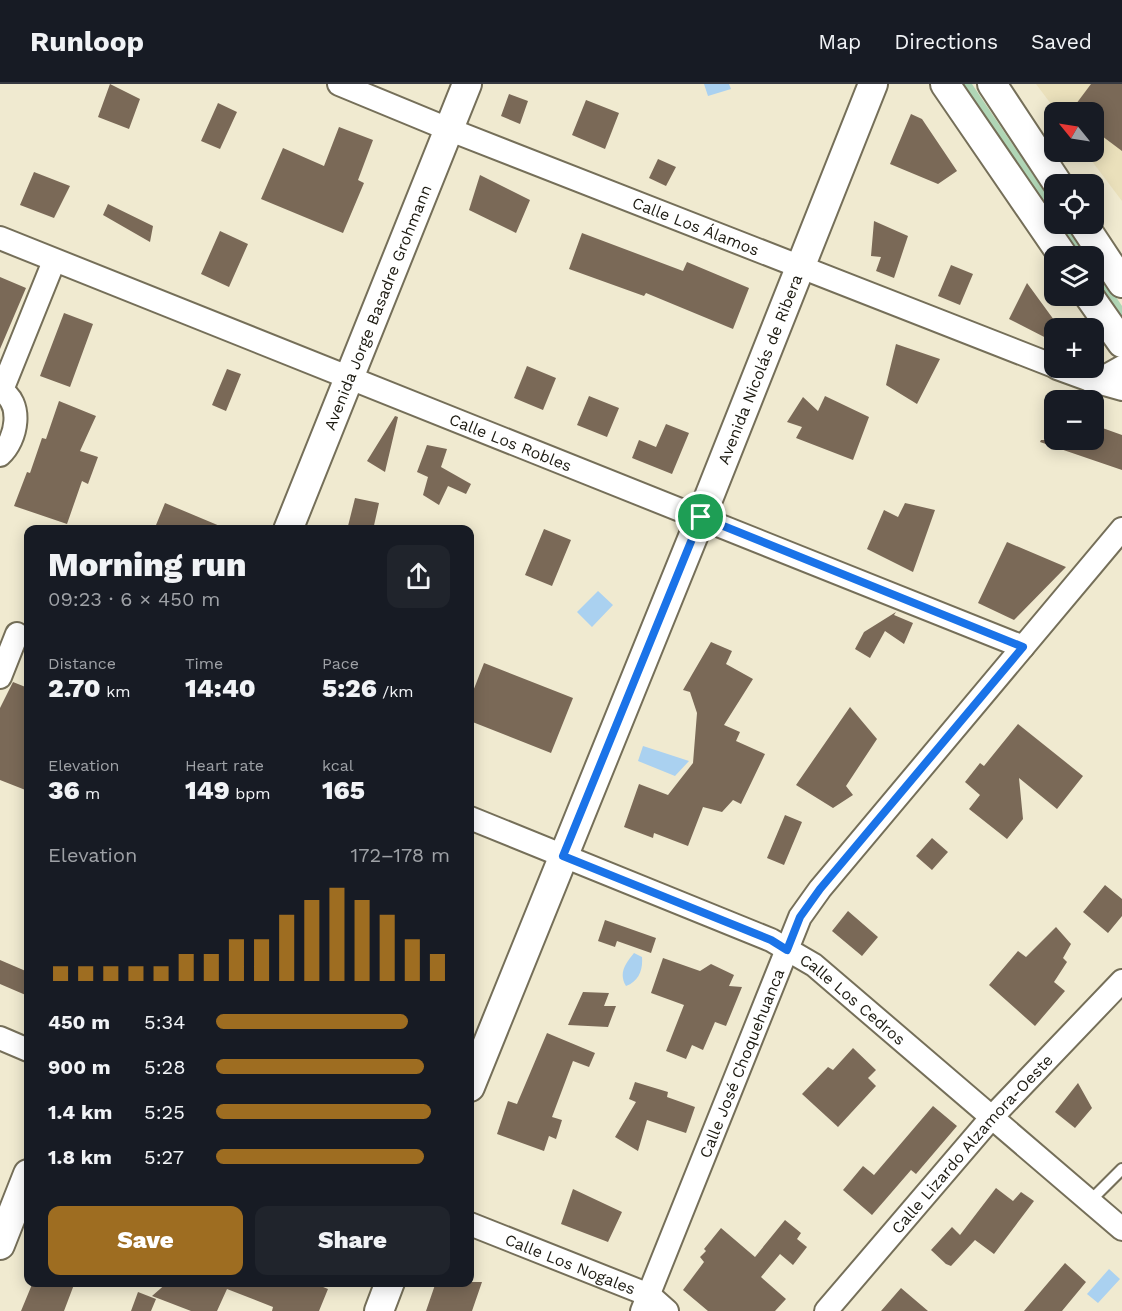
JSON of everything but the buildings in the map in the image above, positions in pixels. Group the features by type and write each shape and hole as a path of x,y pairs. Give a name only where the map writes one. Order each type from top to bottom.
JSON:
{"street":[{"name":"Calle Los Álamos","path":"339,84 800,268 1044,362"},
{"name":"Avenida Jorge Basadre Grohmann","path":"290,525 467,84"},
{"name":"Avenida Nicolás de Ribera","path":"474,1076 701,517 873,84"},
{"path":"945,84 1056,246"},
{"path":"992,84 1051,174"},
{"path":"1090,234 1122,283"},
{"name":"Calle Los Robles","path":"0,238 1023,647"},
{"path":"0,455 13,438 16,423 14,409 8,397 1,390 54,261"},
{"path":"1096,306 1122,343"},
{"path":"1090,380 1106,376 1122,367"},
{"name":"Calle Los Álamos","path":"1085,378 1122,389"},
{"name":"Calle José Choquehuanca","path":"646,1303 800,917 820,889 1122,529"},
{"path":"0,677 15,633"},
{"name":"Calle Los Cedros","path":"474,820 771,940 814,965 1122,1229"},
{"name":"Calle Lizardo Alzamora-Oeste","path":"826,1311 992,1117 1122,981"},
{"path":"0,1038 24,1048"},
{"path":"0,1245 24,1184"},
{"name":"Calle Los Nogales","path":"474,1226 667,1311"},
{"path":"379,1311 388,1287"}],"lane":[{"path":"1090,1201 1122,1169"}],"green space":[{"path":"954,84 972,84 1044,191 1044,217"},
{"path":"1055,234 1073,234 1082,246 1063,246"},
{"path":"1104,279 1122,306 1122,333 1104,306"}],"sand":[{"path":"1036,84 1122,84 1122,201 1104,174 1093,162 1104,162 1104,102 1050,102"}],"water":[{"path":"704,84 729,84 731,89 708,96"},
{"path":"598,591 613,605 592,627 577,612"},
{"path":"643,746 689,761 675,776 638,761"},
{"path":"634,953 642,957 641,971 634,981 626,986 623,972"},
{"path":"1109,1269 1120,1279 1098,1303 1087,1294"}],"route":[{"path":"701,517 1023,647 820,889 800,917 787,950 771,940 563,856 701,517"}]}
